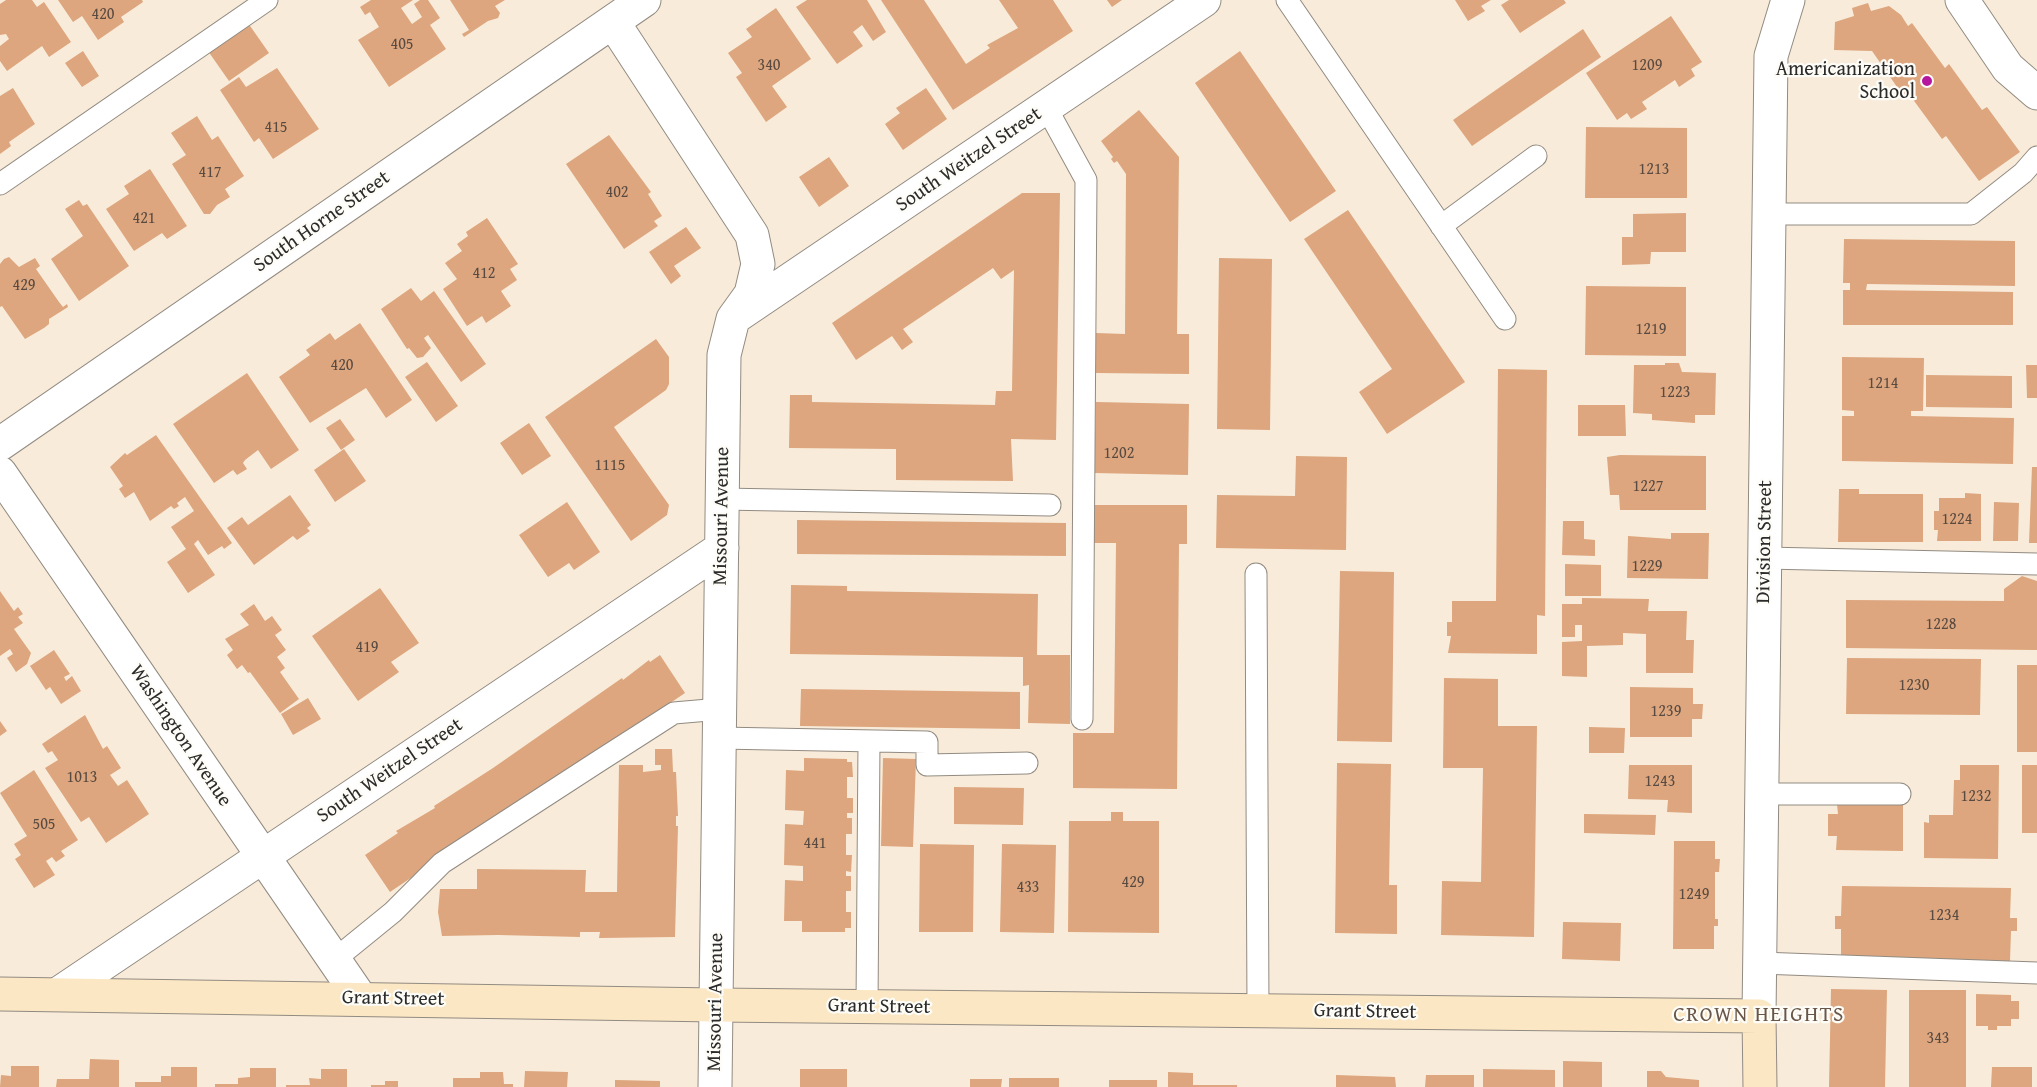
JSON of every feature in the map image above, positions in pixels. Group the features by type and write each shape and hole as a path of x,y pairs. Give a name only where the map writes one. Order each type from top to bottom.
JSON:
{"main road":[{"name":"Grant Street","path":"0,994 867,1007 1759,1016"},
{"name":"Division Street","path":"1759,1016 1760,1087"}],"street":[{"name":"South Horne Street","path":"0,444 605,11 644,0"},
{"name":"South Weitzel Street","path":"733,319 1204,0"},
{"name":"Division Street","path":"1759,1016 1772,56 1788,0"},
{"path":"1962,0 2008,68 2037,93"},
{"name":"Missouri Avenue","path":"605,11 752,234 758,264 750,294 733,319 724,356 715,1087"},
{"name":"Washington Avenue","path":"0,473 361,999"},
{"name":"South Weitzel Street","path":"58,994 722,548"}],"lane":[{"path":"0,184 267,0"},
{"path":"1287,0 1504,319"},
{"path":"1046,107 1086,180 1082,719"},
{"path":"1441,226 1536,156"},
{"path":"1769,214 1971,214 2023,172 2037,157"},
{"path":"722,499 1050,505"},
{"path":"1765,558 2037,564"},
{"path":"1256,574 1258,1011"},
{"path":"334,960 393,912 442,863 674,713 720,723 869,741 927,742 927,765 1027,763"},
{"path":"867,1007 869,741"},
{"path":"1761,794 1900,794"},
{"path":"1760,963 2037,973"}],"building":[{"path":"6,0 32,0 37,7 44,2 71,42 49,57 42,46 7,71 0,61 0,46 9,39 6,34 0,35 0,4"},
{"path":"58,0 142,0 143,2 121,17 124,22 98,40 82,16 73,22"},
{"path":"371,0 413,0 401,8 412,24 422,17 414,4 420,0 428,0 440,18 430,25 446,49 389,87 358,40 379,27 370,12 365,15 360,7"},
{"path":"450,0 505,0 495,6 500,13 498,18 488,21 464,37 462,34 469,30"},
{"path":"807,0 867,0 886,32 873,41 862,25 853,32 863,46 837,64 796,7"},
{"path":"881,0 924,0 966,64 990,48 987,45 1018,28 999,0 1053,0 1073,31 953,110"},
{"path":"1107,0 1122,0 1112,7"},
{"path":"1455,0 1491,0 1481,6 1485,11 1468,21"},
{"path":"1509,0 1564,0 1566,3 1520,33 1501,5"},
{"name":"Americanization School","path":"1868,3 1871,11 1889,6 1901,15 1908,26 1912,23 1945,68 1949,64 1982,110 1987,107 2020,152 1979,181 1946,136 1942,139 1909,94 1904,97 1872,51 1834,50 1835,22 1854,16 1852,8"},
{"path":"776,8 811,59 772,86 787,107 766,122 736,77 742,73 728,53 752,37 746,29"},
{"path":"1671,16 1702,62 1691,69 1695,76 1679,87 1675,80 1642,102 1647,109 1631,119 1627,113 1617,120 1586,73"},
{"path":"248,23 269,53 229,81 208,51"},
{"path":"1583,29 1601,57 1472,146 1453,120"},
{"path":"83,51 99,76 82,87 65,63"},
{"path":"1240,51 1336,191 1290,222 1195,83"},
{"path":"277,68 319,129 273,159 259,138 254,142 220,90 239,77 246,87"},
{"path":"13,88 35,124 9,142 11,146 0,154 0,96"},
{"path":"926,88 947,119 903,150 885,124 900,113 896,108"},
{"path":"1139,110 1179,157 1177,334 1189,334 1189,374 1096,373 1096,333 1125,334 1126,174 1117,161 1114,163 1111,159 1113,157 1101,141"},
{"path":"197,116 212,140 218,136 244,176 225,189 230,197 217,205 210,214 204,214 172,164 186,155 171,133"},
{"path":"1586,127 1687,128 1687,198 1585,198"},
{"path":"609,135 651,192 648,194 662,216 654,221 658,226 624,249 566,164"},
{"path":"829,157 849,186 819,207 799,177"},
{"path":"150,169 187,226 167,239 162,233 134,251 106,209 129,194 124,186"},
{"path":"1022,193 1060,193 1056,440 1011,439 1013,481 896,480 896,449 789,448 790,395 812,395 812,402 995,405 996,391 1012,391 1014,270 1001,279 993,268 903,329 913,342 902,350 892,336 856,360 832,323"},
{"path":"79,200 83,206 87,204 129,266 79,301 51,259 83,236 65,209"},
{"path":"1348,210 1465,382 1387,434 1359,392 1392,369 1304,239"},
{"path":"1686,213 1686,252 1651,252 1650,264 1622,265 1622,237 1633,237 1633,214"},
{"path":"487,218 518,264 510,269 517,280 501,291 511,306 486,323 482,316 467,326 443,289 457,279 445,263 462,251 457,244 468,236 466,232"},
{"path":"686,227 701,248 674,266 681,276 671,284 649,252"},
{"path":"1844,239 2015,241 2015,286 1867,284 1866,290 2013,292 2013,325 1843,325 1843,290 1850,290 1850,283 1843,283"},
{"path":"9,257 19,267 35,258 40,266 36,269 63,307 67,304 68,307 49,319 49,324 44,328 25,339 2,306 0,307 0,264"},
{"path":"1219,258 1272,259 1270,430 1217,429"},
{"path":"1586,286 1686,287 1686,356 1585,355"},
{"path":"411,288 421,301 434,291 486,364 461,382 428,335 424,338 431,348 423,357 417,358 409,348 407,349 381,309"},
{"path":"360,323 412,400 386,418 366,388 310,423 279,377 310,355 306,350 330,333 335,340"},
{"path":"656,339 669,357 669,384 666,390 614,427 669,505 667,515 631,541 545,417"},
{"path":"1842,357 1924,358 1923,411 1911,411 1911,416 2014,418 2013,464 1842,461 1842,416 1854,416 1854,411 1842,410"},
{"path":"427,362 458,406 436,422 405,377"},
{"path":"1665,363 1679,363 1682,372 1716,373 1715,415 1695,415 1695,423 1652,420 1652,414 1633,413 1634,365 1665,365"},
{"path":"2026,365 2037,365 2037,398 2027,398"},
{"path":"1498,369 1547,370 1545,616 1537,615 1537,654 1448,653 1451,636 1447,636 1447,622 1452,622 1452,601 1496,601"},
{"path":"247,373 299,450 271,469 258,450 243,463 247,469 237,475 233,470 214,483 173,424"},
{"path":"1926,375 2012,376 2012,408 1926,407"},
{"path":"1096,402 1189,404 1188,475 1094,473"},
{"path":"1578,405 1625,405 1626,436 1578,436"},
{"path":"340,419 355,440 341,450 326,428"},
{"path":"529,423 551,456 522,475 500,443"},
{"path":"156,435 232,543 208,555 198,540 194,544 215,575 188,593 167,562 186,549 171,527 194,511 185,497 177,503 179,506 174,509 171,506 150,521 134,492 125,498 119,489 123,486 110,467 125,453 127,455"},
{"path":"344,449 366,481 335,502 314,470"},
{"path":"1620,455 1706,456 1706,510 1620,510 1619,495 1610,495 1607,457"},
{"path":"1296,456 1347,457 1346,550 1216,548 1217,495 1295,496"},
{"path":"2032,467 2037,467 2037,543 2029,543"},
{"path":"1839,489 1859,489 1859,494 1923,494 1923,542 1838,542"},
{"path":"1965,493 1981,494 1981,541 1937,541 1938,530 1934,530 1934,511 1939,511 1939,498 1965,498"},
{"path":"290,495 311,525 307,528 310,531 297,540 293,536 254,565 227,528 242,517 248,525"},
{"path":"567,502 600,552 574,570 569,563 548,577 519,535"},
{"path":"1994,502 2019,503 2018,541 1993,541"},
{"path":"1094,505 1187,505 1187,544 1179,544 1177,789 1073,788 1073,733 1114,733 1116,543 1094,543"},
{"path":"797,520 1066,523 1066,556 797,554"},
{"path":"1563,521 1584,521 1584,539 1595,540 1595,556 1562,555"},
{"path":"1671,533 1709,533 1708,579 1627,578 1628,536 1671,539"},
{"path":"1565,564 1601,565 1601,596 1565,596"},
{"path":"1340,571 1394,572 1392,742 1337,741"},
{"path":"2022,576 2037,581 2037,650 1846,648 1846,600 2004,601 2004,589"},
{"path":"791,585 847,586 847,591 1038,594 1037,655 1070,655 1070,724 1028,723 1029,685 1023,686 1023,657 790,654"},
{"path":"380,588 419,643 391,662 399,672 358,701 312,636"},
{"path":"0,591 14,611 18,607 23,614 18,617 23,623 14,629 31,653 27,664 16,672 7,658 13,654 10,649 0,656"},
{"path":"1582,598 1649,599 1648,611 1687,611 1686,640 1694,640 1693,673 1646,673 1646,634 1623,633 1623,645 1587,646 1587,677 1562,676 1562,642 1582,641 1582,625 1575,625 1575,637 1562,637 1562,604 1582,604"},
{"path":"254,604 265,621 272,616 282,630 275,635 286,650 277,657 285,668 280,672 299,699 280,713 250,672 248,673 242,665 237,669 227,655 233,650 225,639 249,625 240,614"},
{"path":"54,650 70,674 64,677 66,681 72,676 81,691 61,704 50,687 46,690 30,666"},
{"path":"660,655 685,693 390,892 365,855 398,833 396,831 435,808 434,806 622,678 623,680 649,660 650,662"},
{"path":"1847,658 1981,659 1980,715 1846,714"},
{"path":"2017,665 2037,665 2037,752 2017,752"},
{"path":"1444,678 1498,679 1498,726 1537,726 1534,937 1441,935 1442,881 1481,882 1483,768 1443,768"},
{"path":"1630,687 1693,688 1693,704 1703,704 1702,719 1692,719 1692,737 1630,737"},
{"path":"801,689 1020,692 1020,729 800,726"},
{"path":"308,698 321,719 293,735 281,714"},
{"path":"85,715 103,749 107,746 121,768 110,775 118,786 127,780 149,814 106,843 89,817 81,822 45,768 58,760 52,751 48,753 42,744"},
{"path":"0,721 7,731 0,736"},
{"path":"1589,727 1625,728 1624,753 1589,753"},
{"path":"655,749 672,749 673,772 676,772 678,816 676,816 676,826 678,826 675,937 599,938 600,932 580,932 580,937 442,936 438,912 440,889 477,889 477,869 586,870 585,892 617,892 619,765 643,765 643,772 661,770 661,765 655,765"},
{"path":"804,758 847,759 847,762 852,762 853,777 847,777 847,798 853,798 853,813 847,813 847,818 852,818 852,834 846,834 846,855 852,855 851,872 846,871 846,876 851,876 851,891 846,891 846,912 851,912 851,928 845,928 845,932 802,932 802,921 784,921 785,880 803,881 803,866 784,865 785,824 803,825 804,811 785,810 786,770 804,771"},
{"path":"883,758 916,759 913,847 881,846"},
{"path":"1337,763 1391,764 1389,885 1397,885 1397,934 1335,933"},
{"path":"1629,765 1692,765 1692,813 1667,812 1668,800 1628,799"},
{"path":"1960,765 1999,765 1998,859 1924,858 1924,822 1929,823 1929,815 1953,815 1954,780 1960,780"},
{"path":"2022,765 2037,765 2037,833 2022,833"},
{"path":"34,770 78,840 61,851 65,856 56,862 52,857 46,861 55,875 34,888 15,859 21,855 14,844 27,836 0,793"},
{"path":"954,787 1024,788 1023,825 954,824"},
{"path":"1837,804 1903,804 1903,851 1836,850 1837,836 1828,836 1828,814 1838,814"},
{"path":"1111,812 1123,812 1123,821 1159,821 1159,933 1068,932 1069,821 1111,821"},
{"path":"1584,814 1656,815 1655,835 1584,833"},
{"path":"1674,841 1715,841 1715,859 1720,859 1719,872 1715,872 1715,919 1718,919 1718,926 1714,926 1714,949 1673,949"},
{"path":"920,844 974,845 973,932 919,932"},
{"path":"1002,844 1056,845 1054,933 1000,932"},
{"path":"1842,886 2011,888 2010,918 2017,918 2017,931 2011,931 2010,961 1841,959 1841,929 1835,929 1835,916 1841,916"},
{"path":"1563,922 1621,923 1620,961 1562,959"},
{"path":"1831,989 1887,990 1885,1087 1829,1087"},
{"path":"1909,990 1966,990 1966,1087 1909,1087"},
{"path":"1976,994 2011,995 2011,1001 2019,1001 2019,1019 2011,1019 2011,1026 1997,1026 1997,1030 1988,1030 1988,1026 1976,1026"},
{"path":"90,1059 119,1060 119,1087 56,1087 57,1079 89,1079"},
{"path":"1563,1061 1602,1062 1602,1087 1563,1087"},
{"path":"11,1066 39,1066 39,1087 0,1087 1,1075 11,1076"},
{"path":"171,1067 197,1067 197,1087 135,1087 135,1082 161,1082 161,1076 171,1076"},
{"path":"1992,1067 2032,1067 2032,1087 1991,1087"},
{"path":"250,1068 276,1068 276,1087 215,1087 215,1084 238,1084 238,1078 250,1077"},
{"path":"321,1069 347,1069 347,1087 286,1087 286,1085 310,1085 309,1078 321,1079"},
{"path":"800,1069 847,1069 847,1087 800,1087"},
{"path":"1483,1069 1555,1070 1555,1087 1483,1087"},
{"path":"525,1071 568,1072 567,1087 524,1087"},
{"path":"1647,1071 1661,1071 1666,1077 1699,1080 1699,1087 1647,1087"},
{"path":"480,1072 503,1072 504,1084 513,1084 513,1087 453,1087 453,1078 480,1078"},
{"path":"1168,1072 1193,1073 1193,1085 1237,1085 1237,1087 1168,1087"},
{"path":"1336,1075 1395,1077 1396,1087 1336,1087"},
{"path":"1426,1075 1474,1075 1474,1087 1425,1087"},
{"path":"1009,1078 1059,1078 1059,1087 1009,1087"},
{"path":"970,1079 1002,1079 1001,1087 970,1087"},
{"path":"615,1080 660,1081 660,1087 615,1087"},
{"path":"1109,1080 1157,1080 1157,1087 1109,1087"},
{"path":"385,1081 398,1081 398,1087 371,1087 371,1085 385,1085"}],"place":[{"name":"Americanization School","path":"1927,81"}],"district":[{"name":"CROWN HEIGHTS","path":"1759,1016"}]}
